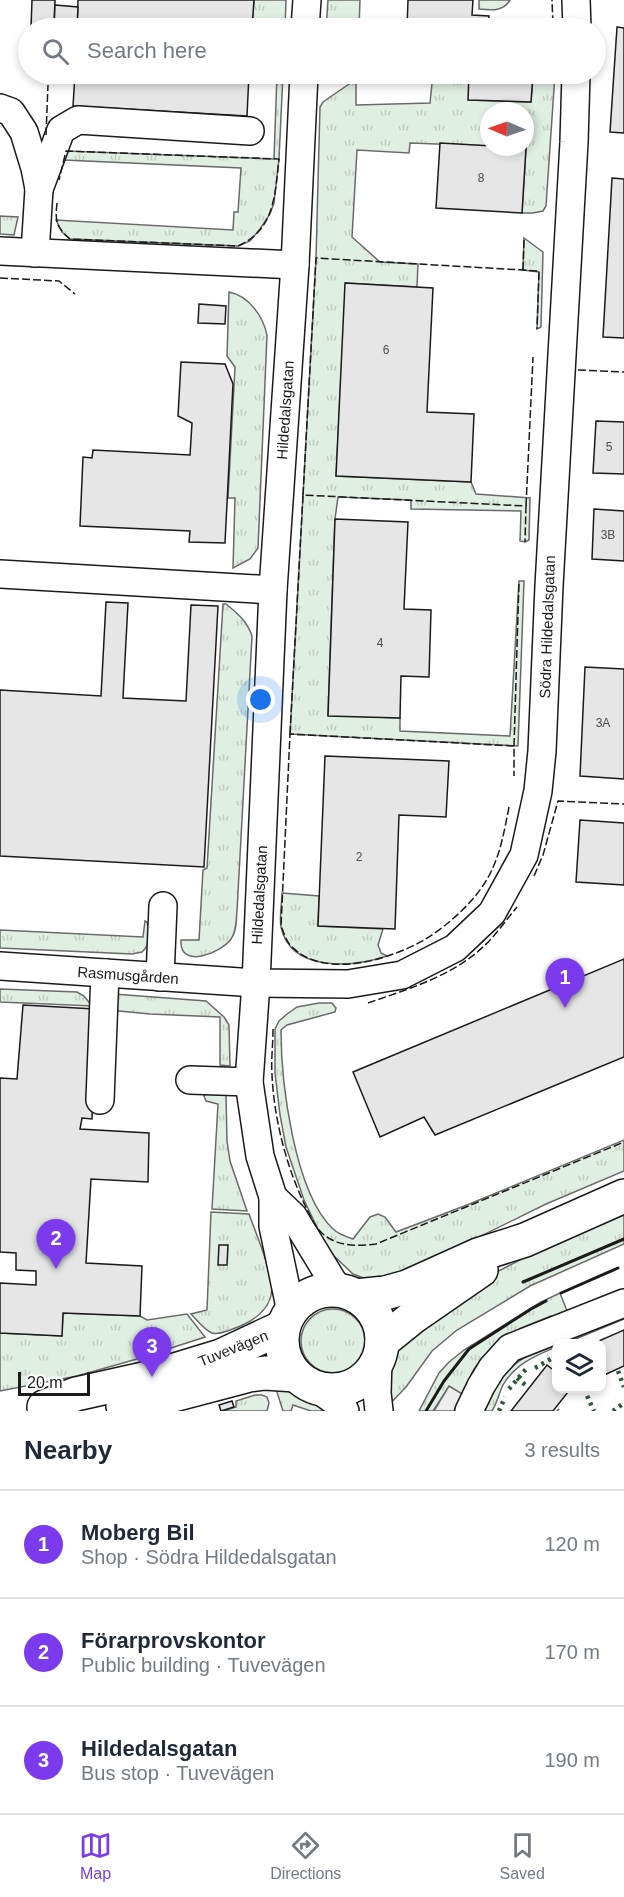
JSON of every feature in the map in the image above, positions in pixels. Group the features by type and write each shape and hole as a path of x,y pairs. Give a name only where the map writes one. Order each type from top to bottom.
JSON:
{"main road":[{"name":"Tuvevägen","path":"305,1381 286,1361 282,1336 287,1319 297,1305 311,1294 320,1292 385,1293 406,1287 478,1256 525,1240 624,1196"},
{"name":"Tuvevägen","path":"31,1409 82,1411 143,1403 249,1375 265,1374 305,1381 334,1390 352,1386 368,1375 380,1351 413,1317 525,1240"},
{"path":"347,1293 373,1312 380,1326 380,1351"},
{"name":"Tuvevägen","path":"31,1409 76,1394 152,1377 221,1356 287,1319"}],"street":[{"path":"306,18 307,0"},
{"path":"576,0 577,18"},
{"name":"Hildedalsgatan","path":"287,1319 273,1226 273,1197 260,1156 249,1082 256,983 273,590 295,266 303,84"},
{"name":"Södra Hildedalsgatan","path":"256,983 348,984 402,975 455,948 492,913 524,855 536,803 542,751 576,84"},
{"path":"0,108 11,112 24,132 35,168 39,189 35,253"},
{"path":"39,189 61,130 78,120 250,130"},
{"path":"0,251 295,266"},
{"path":"0,574 273,590"},
{"path":"160,977 163,906"},
{"name":"Rasmusgården","path":"0,966 256,983"},
{"path":"100,1100 105,973"},
{"path":"190,1080 249,1082"},
{"name":"Hildedalsgatan","path":"273,1197 293,1216 347,1293"},
{"path":"469,1411 492,1368 510,1348 624,1303"},
{"path":"379,1411 377,1393 380,1351"},
{"path":"305,1381 343,1407 345,1411"}],"green space":[{"path":"254,0 286,0 285,18 253,18"},
{"path":"328,0 360,0 359,18 327,18"},
{"path":"479,0 510,0 504,7 492,10 479,9"},
{"path":"277,84 283,84 279,159 274,203 270,214 250,241 238,246 70,239 62,232 56,220 233,230 234,212 238,212 241,168 64,160 66,151 274,159"},
{"path":"349,84 356,84 356,105 430,103 432,84 469,84 469,100 531,102 480,102 480,146 410,143 409,153 357,150 352,237 380,262 418,264 417,287 346,283 336,476 471,482 476,494 530,498 529,540 520,541 521,511 411,509 411,500 338,497 335,519 328,715 400,718 400,731 510,736 519,581 524,581 518,746 290,734 316,258 320,107 323,102"},
{"path":"532,84 554,84 546,206 543,211 522,213 526,156 534,156"},
{"path":"0,216 18,217 14,235 0,234"},
{"path":"524,238 543,252 541,327 537,329 539,272 523,270"},
{"path":"229,292 249,302 262,321 267,335 258,548 250,559 233,568 235,498 228,498 235,367 227,356"},
{"path":"223,604 242,618 252,636 236,922 233,936 226,944 210,953 193,957 182,949 181,940 199,940 203,870 207,868"},
{"path":"282,893 319,896 318,926 383,929 378,945 381,953 387,956 358,963 341,964 310,959 297,952 287,942 281,927"},
{"path":"145,921 149,930 147,946 142,952 132,954 0,948 0,930 143,937"},
{"path":"0,989 77,992 84,996 92,1006 0,1002"},
{"path":"114,994 206,1001 224,1017 229,1025 230,1066 220,1065 220,1017 109,1010"},
{"path":"332,1003 336,1008 335,1012 287,1025 281,1030 284,1078 292,1135 308,1190 320,1212 333,1229 340,1234 353,1239 370,1217 378,1214 385,1217 396,1232 624,1140 624,1171 546,1204 414,1269 369,1280 353,1274 325,1244 304,1200 286,1147 280,1115 275,1073 275,1029 279,1021 297,1007"},
{"path":"206,1094 226,1095 230,1161 247,1211 212,1209 218,1104 206,1101 204,1096"},
{"path":"211,1212 249,1214 266,1260 272,1285 269,1302 259,1315 238,1327 216,1334 206,1330 191,1314 207,1310"},
{"path":"624,1215 624,1244 530,1286 457,1330 432,1351 406,1387 387,1407 389,1366 397,1348 468,1287 537,1251"},
{"path":"560,1293 569,1316 556,1322 551,1316 519,1329 500,1351 491,1348 477,1365 469,1381 468,1397 448,1388 433,1411 419,1411 439,1373 449,1362 464,1350 541,1302"},
{"path":"333,1309 345,1311 356,1318 363,1329 365,1341 363,1353 356,1364 345,1371 333,1373 321,1371 310,1364 303,1353 301,1341 303,1329 310,1318 321,1311"},
{"path":"63,1313 140,1316 147,1320 187,1314 205,1337 77,1376 0,1391 0,1333 62,1336"},
{"path":"624,1313 624,1319 576,1339 566,1339"},
{"path":"552,1345 552,1349 513,1371 503,1385 492,1411 483,1411 500,1380 510,1368 525,1357"},
{"path":"275,1386 292,1388 335,1411 311,1411 293,1405 291,1411 283,1411"},
{"path":"255,1395 267,1397 269,1403 267,1411 223,1411 236,1407 236,1401"}],"shaded area":[{"path":"449,1386 464,1395 454,1411 434,1411"}],"building":[{"path":"32,0 55,0 54,18 31,18"},
{"path":"78,0 254,0 253,18 77,18"},
{"path":"408,0 473,0 472,15 489,16 489,18 407,18"},
{"path":"55,5 78,7 77,18 54,18"},
{"path":"617,27 624,28 624,133 610,132"},
{"path":"74,84 249,84 247,116 73,106"},
{"path":"469,84 532,84 531,102 468,100"},
{"path":"440,143 480,145 480,156 526,156 522,213 436,208"},
{"path":"612,178 624,179 624,338 603,337"},
{"path":"345,283 433,288 427,412 474,414 471,482 336,476"},
{"path":"199,304 226,306 225,324 198,323"},
{"path":"181,362 225,364 233,384 225,543 189,542 190,531 80,526 83,457 92,458 93,450 190,455 192,423 178,416"},
{"path":"596,421 624,422 624,474 593,473"},
{"path":"594,509 624,511 624,561 592,559"},
{"path":"335,519 408,522 404,609 431,610 429,677 401,676 400,718 328,716"},
{"path":"106,602 128,603 123,698 186,701 191,605 218,606 204,867 0,856 0,690 101,696"},
{"path":"585,667 624,669 624,779 580,776"},
{"path":"325,756 449,761 446,817 399,815 395,929 318,926"},
{"path":"580,820 624,823 624,885 576,882"},
{"path":"624,959 624,1057 435,1135 424,1117 380,1137 353,1072"},
{"path":"23,1005 95,1009 92,1119 82,1118 80,1129 149,1133 148,1182 91,1179 86,1263 142,1266 140,1316 63,1313 62,1336 0,1333 0,1283 36,1285 36,1271 16,1270 16,1253 0,1252 0,1078 17,1079"},
{"path":"219,1245 228,1245 227,1265 218,1265"},
{"path":"624,1330 624,1366 606,1374 606,1339 603,1339"},
{"path":"547,1365 552,1369 552,1393 567,1393 553,1411 511,1411"},
{"path":"232,1401 234,1407 221,1411 219,1405"}],"hedge":[{"path":"535,1368 552,1358"},
{"path":"509,1389 526,1369"},
{"path":"618,1371 624,1387"},
{"path":"517,1378 529,1388"},
{"path":"586,1393 594,1411"},
{"path":"499,1411 505,1397"},
{"path":"613,1411 624,1403"}],"fence":[{"path":"552,0 553,18"},
{"path":"46,135 48,85"},
{"path":"57,203 58,223 70,239 238,246 259,231 266,221 274,198 279,159 66,151 59,180"},
{"path":"523,270 524,238"},
{"path":"303,495 316,258 539,271 537,329"},
{"path":"0,278 59,281 75,294"},
{"path":"526,506 533,357"},
{"path":"578,370 624,372"},
{"path":"290,734 303,495 526,506 525,542"},
{"path":"514,746 519,581"},
{"path":"509,807 498,854 486,881 474,898 458,914 424,940 375,960 338,964 321,962 305,956 288,942 281,926 290,734 514,746 514,776"},
{"path":"534,876 543,855 558,801 624,804"},
{"path":"368,1003 444,974 458,966 488,942 517,907"},
{"path":"273,1029 273,1091 286,1154 302,1199 314,1222 323,1234 335,1241 355,1245 376,1244 624,1142"}],"wall":[{"path":"523,1282 624,1239"},
{"path":"561,1293 618,1268"},
{"path":"426,1411 444,1381 469,1349 546,1301"}],"place":[{"name":"Moberg Bil","path":"565,1008"},
{"name":"Förarprovskontor","path":"56,1269"},
{"name":"Hildedalsgatan","path":"152,1377"}]}
